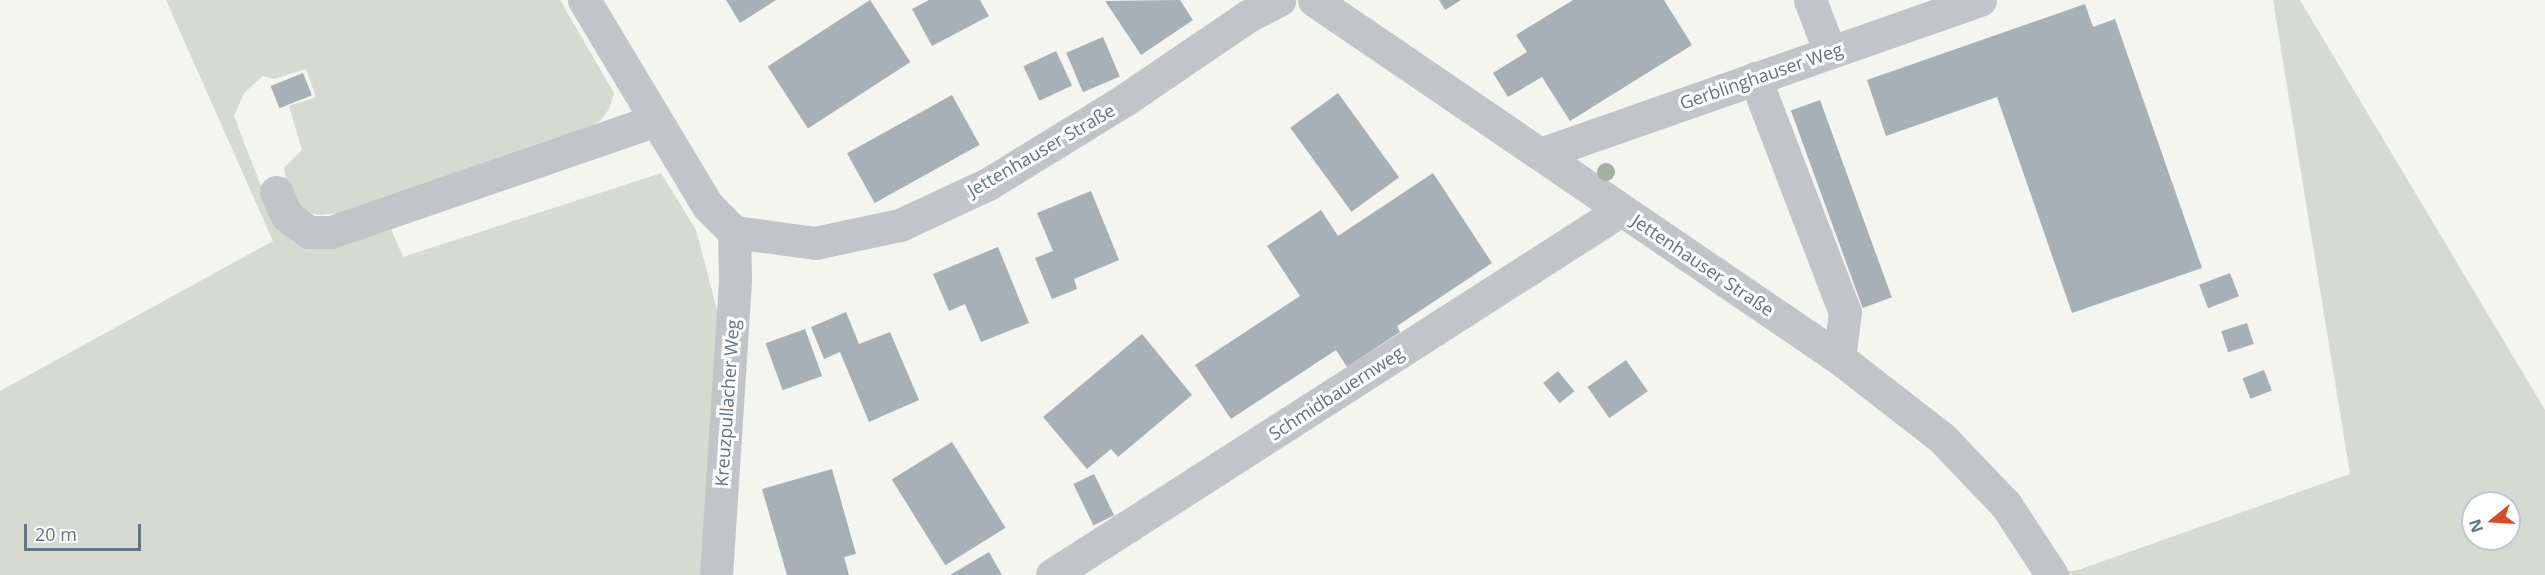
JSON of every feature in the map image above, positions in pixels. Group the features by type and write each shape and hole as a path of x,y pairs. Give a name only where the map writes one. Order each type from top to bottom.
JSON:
{"street":[{"path":"584,0 654,121 708,206 734,232"},
{"name":"Jettenhauser Straße","path":"734,232 815,243 900,225 988,184 1123,101 1248,16 1279,0"},
{"name":"Jettenhauser Straße","path":"1314,0 1543,153 1621,210 1839,358 1942,438 2006,505 2052,575"},
{"path":"1810,0 1830,52"},
{"name":"Gerblinghauser Weg","path":"1543,153 1980,0"},
{"path":"1755,78 1845,312 1839,358"},
{"path":"276,192 287,216 309,232 331,232 654,121"},
{"name":"Schmidbauernweg","path":"1052,575 1621,210"},
{"name":"Kreuzpullacher Weg","path":"716,575 735,279 734,232"}],"shaded area":[{"path":"166,0 560,0 614,93 609,109 600,121 574,135 344,213 319,215 301,210 287,186 284,168 302,150 289,106 316,97 306,69 274,79 263,76 244,93 234,116 274,220 388,222 403,257 661,173 696,230 719,317 705,575 0,575 0,391 273,241"},
{"path":"2273,0 2300,0 2545,410 2545,575 2039,575 2078,570 2350,474"}],"building":[{"path":"726,0 776,0 740,23"},
{"path":"870,0 910,62 808,129 768,66"},
{"path":"929,0 980,0 989,16 932,46 912,9"},
{"path":"1180,0 1193,20 1141,55 1105,1"},
{"path":"1439,0 1461,0 1445,10"},
{"path":"1573,0 1664,0 1692,45 1570,121 1542,77 1508,97 1493,73 1527,52 1516,35"},
{"path":"2085,4 2093,27 2115,19 2202,268 2072,313 1997,97 1886,136 1867,80"},
{"path":"1103,37 1120,77 1083,92 1066,53"},
{"path":"1056,51 1072,85 1039,101 1023,66"},
{"path":"303,73 312,95 280,108 271,86"},
{"path":"1338,93 1399,177 1351,212 1290,128"},
{"path":"952,95 980,145 875,203 847,153"},
{"path":"1820,100 1892,297 1863,308 1791,111"},
{"path":"1433,173 1492,263 1397,326 1400,332 1347,367 1336,350 1231,419 1195,365 1300,296 1267,246 1321,210 1338,236"},
{"path":"1091,191 1119,260 1074,279 1077,289 1052,299 1035,258 1053,251 1037,213"},
{"path":"998,247 1029,323 981,342 965,304 949,311 933,274"},
{"path":"2230,273 2239,296 2208,308 2199,285"},
{"path":"846,312 859,344 890,332 919,400 869,422 840,352 824,359 811,327"},
{"path":"2247,323 2254,344 2228,352 2221,331"},
{"path":"805,329 822,376 783,390 766,343"},
{"path":"1142,334 1192,395 1118,457 1111,449 1087,469 1043,417"},
{"path":"1626,360 1648,391 1609,418 1587,387"},
{"path":"2264,370 2272,391 2250,399 2243,378"},
{"path":"1558,371 1574,391 1560,403 1543,383"},
{"path":"952,442 1006,528 945,565 892,480"},
{"path":"832,469 856,554 844,557 849,575 787,575 762,489"},
{"path":"1094,474 1114,515 1093,525 1073,484"},
{"path":"989,552 1002,575 950,575"}]}
